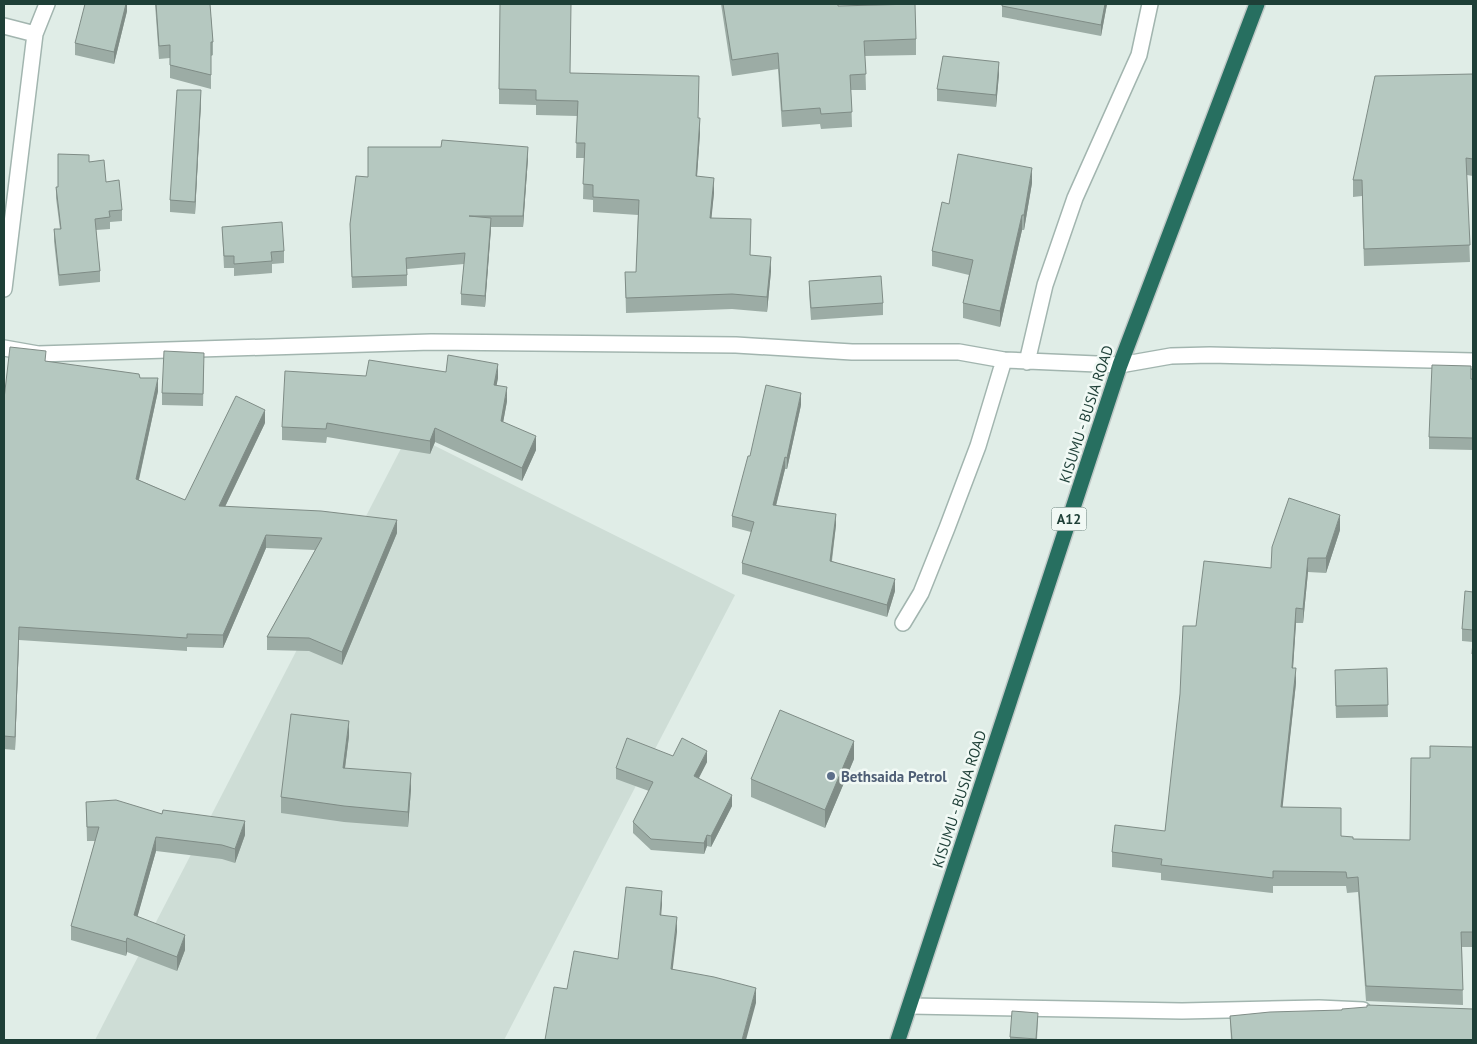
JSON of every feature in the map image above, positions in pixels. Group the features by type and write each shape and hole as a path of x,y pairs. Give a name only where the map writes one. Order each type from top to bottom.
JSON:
{"highway":[{"name":"KISUMU - BUSIA ROAD","path":"898,1040 1120,365 1257,4"}],"street":[{"path":"4,289 36,34 47,4"},
{"path":"1027,362 1045,285 1075,198 1139,55 1150,4"},
{"path":"4,26 36,34"},
{"path":"4,348 38,354 431,342 667,344 736,345 852,352 959,352 1027,362 1120,365 1171,356 1210,355 1473,361"},
{"path":"903,624 920,593 957,501 978,446 1004,360"},
{"path":"910,1006 1182,1011 1319,1008 1379,1011"}],"shaded area":[{"path":"409,433 735,595 504,1040 95,1040"}],"building":[{"path":"85,4 126,4 114,52 75,43"},
{"path":"156,4 210,4 213,42 211,42 211,75 170,65 170,45 159,46"},
{"path":"500,4 571,4 570,73 699,76 698,118 700,118 696,176 714,178 710,218 751,219 750,255 771,257 767,297 732,294 626,298 625,272 636,272 639,200 593,197 593,185 583,184 585,143 576,143 578,101 536,100 536,90 499,89"},
{"path":"723,4 838,4 838,6 915,4 916,39 864,41 866,74 850,75 852,112 821,114 820,108 782,111 778,53 732,60"},
{"path":"1002,4 1105,4 1101,25 1002,6"},
{"path":"943,56 999,62 996,95 937,89"},
{"path":"1473,74 1473,159 1466,158 1470,245 1364,249 1362,180 1353,180 1375,76"},
{"path":"177,90 201,90 195,202 170,200"},
{"path":"442,140 528,147 523,216 469,216 491,218 485,296 461,294 465,253 406,258 407,275 352,277 350,224 356,176 368,177 368,147 441,147"},
{"path":"58,154 89,155 89,162 104,160 106,182 119,180 122,210 109,211 110,217 95,219 100,271 59,275 54,229 61,229 56,187 58,187"},
{"path":"958,154 1032,168 1024,215 1022,215 1000,311 963,303 973,260 932,251 942,202 949,204"},
{"path":"282,222 284,251 271,252 272,261 234,264 234,256 224,256 222,227"},
{"path":"881,276 883,303 811,308 809,281"},
{"path":"10,347 46,351 45,361 139,374 140,378 158,378 136,479 185,500 236,396 265,410 219,506 321,511 397,520 342,652 309,638 267,637 322,538 266,535 223,635 187,634 187,638 19,627 15,737 4,736 4,399"},
{"path":"164,351 204,353 203,394 162,393"},
{"path":"448,355 498,364 494,385 507,387 501,421 536,436 522,468 435,428 430,441 327,423 326,429 282,427 285,371 366,376 369,360 446,372"},
{"path":"1432,365 1471,366 1471,379 1473,379 1473,438 1429,437"},
{"path":"766,385 801,393 787,458 785,457 773,505 836,514 830,561 895,579 887,605 742,563 754,522 732,516 748,456 750,456"},
{"path":"1289,498 1340,515 1326,558 1308,558 1303,609 1296,608 1292,668 1296,668 1281,807 1341,808 1341,836 1353,837 1353,839 1410,840 1411,758 1430,758 1430,746 1473,747 1473,932 1461,932 1463,990 1366,986 1358,877 1347,878 1346,872 1273,871 1273,878 1161,865 1162,859 1112,852 1115,825 1165,831 1180,694 1183,626 1196,626 1204,561 1271,568 1272,547"},
{"path":"1465,591 1473,592 1473,630 1462,629"},
{"path":"1387,668 1388,705 1336,706 1335,670"},
{"path":"780,710 854,741 825,810 751,779"},
{"path":"291,714 349,721 343,768 411,773 408,812 344,806 281,797"},
{"path":"627,738 673,756 682,738 707,751 694,776 732,795 711,836 707,835 704,843 651,839 633,822 653,782 616,768"},
{"path":"116,800 162,814 163,810 245,821 235,849 222,845 156,837 134,915 185,935 177,957 127,938 126,942 71,926 99,827 87,827 86,802"},
{"path":"626,887 662,891 660,915 677,917 671,969 714,977 756,988 742,1040 545,1040 554,987 567,989 574,951 618,959"},
{"path":"1367,1005 1473,1009 1473,1040 1232,1040 1230,1016 1270,1012 1342,1010 1367,1007"},
{"path":"1012,1011 1038,1013 1036,1039 1010,1037"}],"place":[{"name":"Bethsaida Petrol","path":"831,776"}]}
